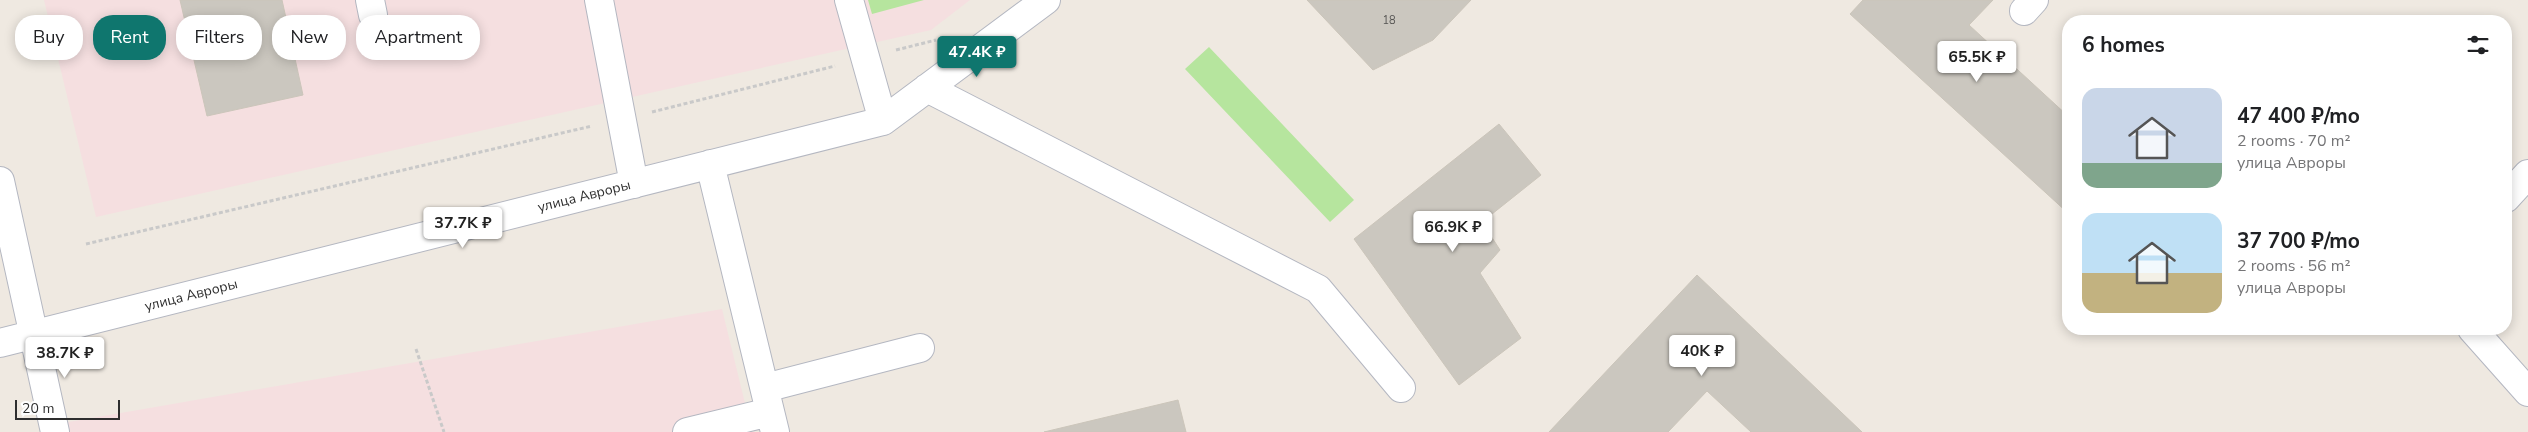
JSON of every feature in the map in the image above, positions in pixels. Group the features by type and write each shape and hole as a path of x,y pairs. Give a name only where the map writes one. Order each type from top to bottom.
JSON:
{"street":[{"path":"599,0 634,184"},
{"path":"849,0 883,121"},
{"name":"улица Авроры","path":"0,343 883,121 1046,0"},
{"path":"927,88 1318,289 1401,388"},
{"path":"710,164 770,411"},
{"path":"2512,191 2528,174"},
{"path":"0,181 55,432"},
{"path":"2477,335 2528,392"},
{"path":"687,432 770,411 920,348"}],"path":[{"path":"86,244 622,119 939,39"},
{"path":"416,349 444,432"}],"shaded area":[{"path":"44,0 970,0 931,30 96,217 58,60 83,60 83,15 48,15"},
{"path":"722,309 752,432 65,432 63,423"}],"green space":[{"path":"868,0 924,0 872,14"},
{"path":"1209,47 1354,200 1330,222 1185,69"}],"building":[{"path":"180,0 282,0 285,15 272,15 272,60 295,60 303,95 207,116 194,60 262,60 262,15 183,15"},
{"path":"1307,0 1471,0 1433,40 1373,70"},
{"path":"1863,0 1993,0 1969,25 2062,111 2062,208 1850,14"},
{"path":"1499,124 1541,175 1482,222 1500,250 1480,273 1521,338 1459,385 1354,239"},
{"path":"1697,275 1862,432 1751,432 1707,391 1668,432 1549,432"},
{"path":"1178,400 1186,432 1044,432"}]}
